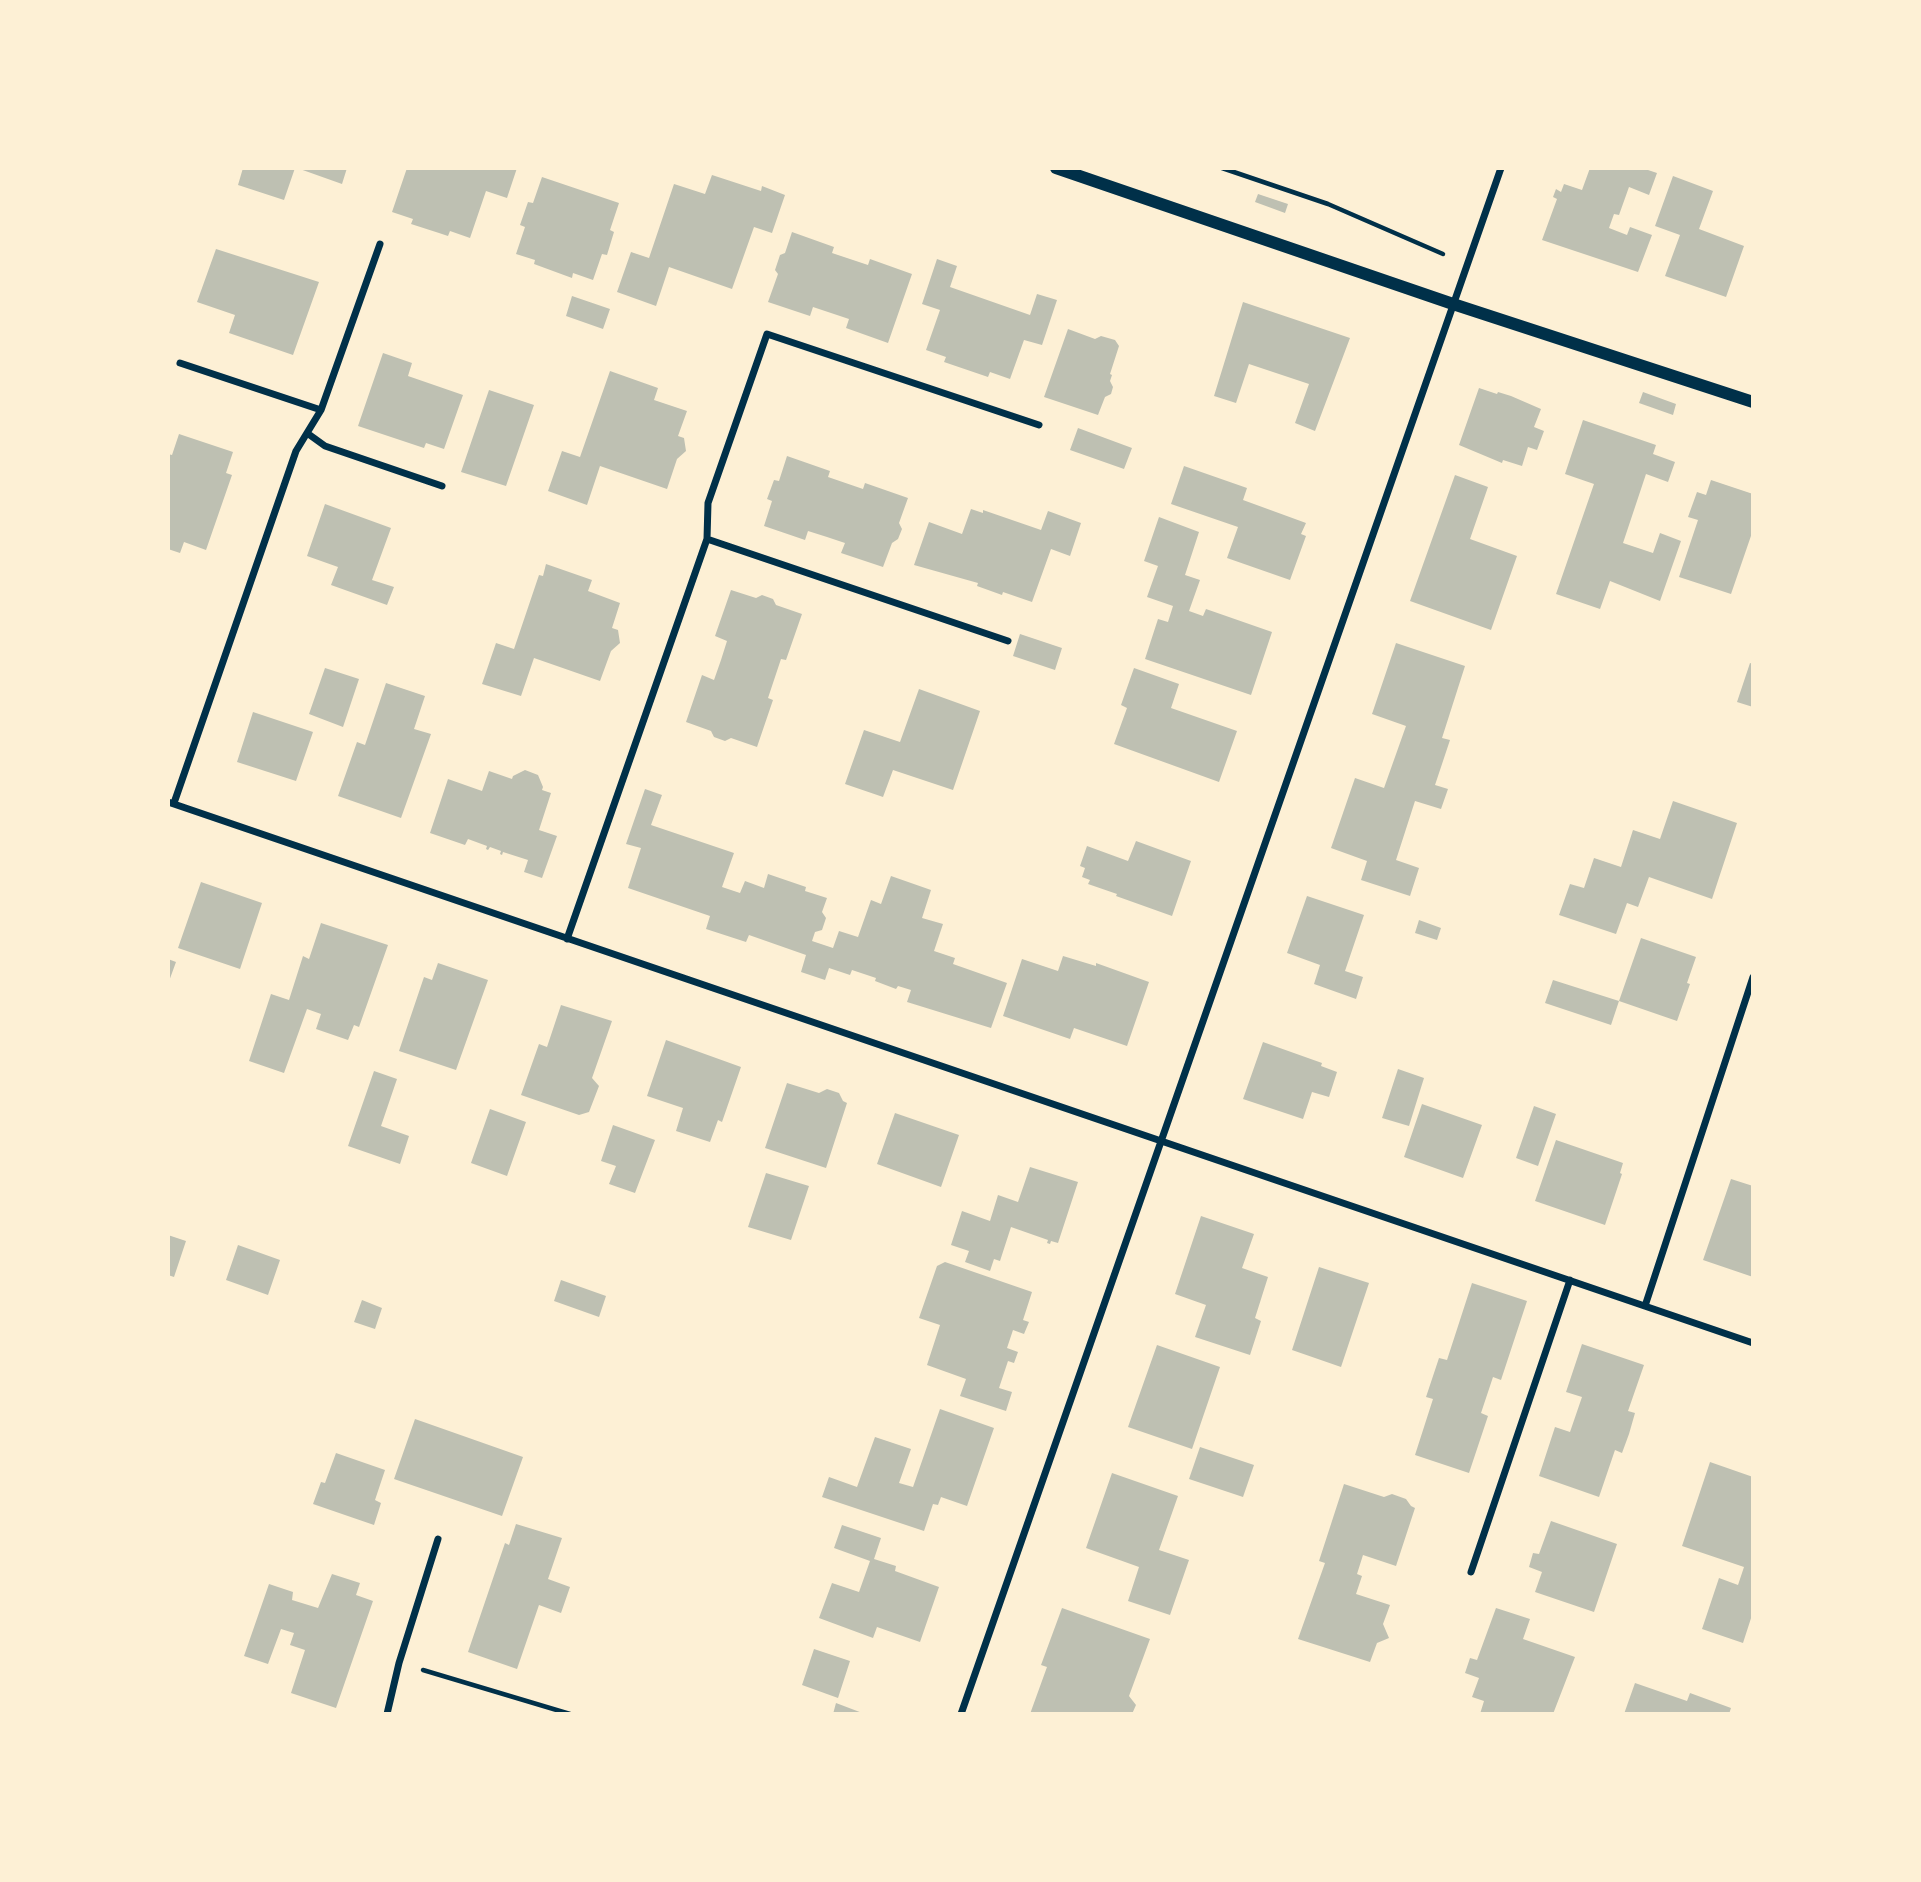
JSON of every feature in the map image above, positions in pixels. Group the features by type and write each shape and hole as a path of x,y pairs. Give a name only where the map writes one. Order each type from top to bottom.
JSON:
{"street":[{"path":"1056,168 1453,304 1753,402"},
{"path":"961,1714 1501,168"},
{"path":"380,244 321,410 296,451 171,803 1753,1343"},
{"path":"567,939 707,538 708,503 767,334 1039,425"},
{"path":"180,363 321,410"},
{"path":"307,433 325,446 442,486"},
{"path":"707,538 1008,641"},
{"path":"1645,1306 1753,977"},
{"path":"1471,1572 1570,1280"},
{"path":"387,1714 438,1539"}],"path":[{"path":"1222,168 1328,204 1466,264"},
{"path":"400,1663 570,1714"}],"building":[{"path":"243,168 295,168 284,200 238,185"},
{"path":"297,168 347,168 342,184"},
{"path":"407,168 517,168 507,198 486,191 470,238 450,231 448,236 411,224 413,219 392,212"},
{"path":"1590,168 1642,168 1657,173 1649,195 1629,187 1619,215 1614,214 1609,228 1627,235 1630,227 1652,235 1638,272 1542,240 1557,199 1553,197 1556,189 1561,192 1564,184 1582,190"},
{"path":"712,175 761,191 762,186 785,195 772,233 754,227 732,289 669,267 656,306 617,292 631,252 649,258 674,184 705,194"},
{"path":"1673,176 1713,191 1699,229 1744,246 1726,297 1665,276 1680,235 1655,226"},
{"path":"542,177 619,203 610,230 614,232 607,255 602,254 593,280 573,273 572,278 534,264 535,260 516,254 525,227 520,225 528,202 533,203"},
{"path":"1258,194 1288,204 1285,213 1255,202"},
{"path":"792,232 834,247 832,253 868,265 870,259 912,274 888,343 846,328 849,319 813,307 810,316 768,302 778,274 775,270 780,255 785,253"},
{"path":"216,249 319,282 293,355 229,333 235,315 197,302"},
{"path":"937,259 957,266 950,287 1030,315 1037,294 1057,300 1042,345 1024,340 1010,379 990,372 988,377 944,362 946,357 926,350 940,310 922,304"},
{"path":"572,296 610,309 603,329 566,316"},
{"path":"1243,302 1350,338 1315,431 1295,423 1309,384 1249,364 1236,403 1214,396"},
{"path":"1068,329 1095,339 1101,336 1115,340 1119,346 1110,374 1113,387 1111,394 1105,397 1098,415 1044,397"},
{"path":"383,353 412,363 408,376 463,395 444,449 426,443 424,448 358,426"},
{"path":"610,371 658,388 654,400 687,411 678,436 684,438 686,451 677,459 667,489 600,466 587,505 548,491 562,451 580,457"},
{"path":"1479,388 1511,396 1541,409 1534,427 1544,431 1537,450 1528,447 1522,466 1503,460 1502,463 1459,445"},
{"path":"489,390 534,405 506,486 461,472"},
{"path":"1643,392 1676,404 1673,415 1639,403"},
{"path":"1583,420 1656,445 1653,454 1675,462 1668,482 1646,474 1623,543 1653,553 1660,533 1681,541 1660,601 1610,581 1600,609 1556,594 1594,484 1565,474"},
{"path":"1078,428 1132,448 1124,469 1070,450"},
{"path":"179,434 233,452 226,473 232,475 206,550 184,542 180,553 168,549 168,454 172,455"},
{"path":"787,456 830,471 828,477 863,489 865,483 908,498 899,523 902,529 898,539 892,543 883,567 841,553 845,543 808,531 805,540 764,526 772,501 767,499 774,480 779,481"},
{"path":"1184,466 1247,488 1243,500 1306,523 1301,534 1306,536 1290,580 1227,558 1238,527 1171,504"},
{"path":"1455,475 1488,487 1470,539 1517,556 1491,630 1410,601"},
{"path":"1711,480 1753,494 1753,530 1731,594 1679,577 1698,520 1688,517 1697,492 1706,495"},
{"path":"325,504 391,528 372,580 394,587 387,605 331,585 338,567 307,556"},
{"path":"971,509 983,513 983,510 1041,530 1048,511 1081,523 1070,556 1051,549 1032,602 1003,592 1002,595 977,586 978,583 914,565 929,522 962,534"},
{"path":"1159,517 1199,532 1185,575 1200,580 1189,611 1203,616 1206,609 1272,632 1251,695 1145,659 1158,619 1168,622 1173,606 1147,597 1158,566 1144,561"},
{"path":"546,564 592,580 588,591 620,603 612,628 618,630 620,643 611,651 600,681 534,658 521,696 482,684 496,643 514,649 539,575 543,576"},
{"path":"731,590 756,598 762,595 773,599 776,605 802,614 786,660 781,659 768,698 773,700 757,747 731,738 725,741 714,737 711,731 686,722 702,675 714,680 721,660 727,641 715,636"},
{"path":"1020,634 1062,648 1055,670 1013,656"},
{"path":"1396,643 1465,666 1442,738 1450,740 1435,785 1448,789 1441,809 1415,801 1396,860 1419,868 1410,896 1361,880 1367,861 1331,848 1355,778 1384,788 1406,726 1372,714"},
{"path":"1750,663 1753,664 1753,707 1737,702"},
{"path":"325,668 359,679 343,727 309,714"},
{"path":"1134,668 1179,684 1171,708 1237,731 1219,782 1114,744 1127,708 1121,705"},
{"path":"386,683 425,696 414,729 431,734 401,818 338,796 357,742 365,745"},
{"path":"919,689 980,711 953,790 893,770 883,797 845,784 864,730 900,742"},
{"path":"253,712 313,732 296,781 237,762"},
{"path":"525,770 538,775 542,790 551,793 539,830 557,836 542,878 524,872 528,860 503,852 502,855 501,851 490,847 488,850 487,846 468,839 465,845 430,833 448,779 482,791 489,771 512,779"},
{"path":"645,789 662,795 651,825 734,853 722,887 740,893 745,881 764,888 768,874 806,887 805,891 827,898 822,912 826,918 822,930 815,932 812,941 833,948 839,931 858,937 871,900 881,904 891,876 931,890 922,918 943,924 934,951 955,958 953,964 1007,983 991,1028 907,1002 911,990 898,986 896,989 875,981 876,978 852,970 850,975 829,968 825,980 801,972 806,955 749,935 746,942 706,929 710,916 628,888 641,848 626,844"},
{"path":"1673,801 1737,823 1712,899 1649,877 1638,907 1627,903 1616,934 1559,915 1570,884 1584,888 1594,858 1621,867 1633,830 1660,839"},
{"path":"1136,841 1191,861 1172,916 1088,884 1090,880 1082,877 1085,868 1080,866 1087,846 1128,861"},
{"path":"201,882 262,903 240,969 178,948"},
{"path":"1307,896 1364,915 1345,971 1363,977 1356,999 1314,984 1320,965 1287,953"},
{"path":"1419,920 1441,928 1437,940 1415,933"},
{"path":"321,923 388,945 359,1027 354,1025 348,1040 316,1029 321,1014 307,1009 284,1073 249,1061 271,994 289,1000 303,956 309,959"},
{"path":"1641,938 1696,957 1677,1021 1619,1001"},
{"path":"1063,956 1096,966 1096,963 1149,982 1127,1046 1074,1028 1070,1039 1003,1016 1022,959 1058,971"},
{"path":"168,959 176,962 168,984"},
{"path":"438,963 488,980 456,1070 399,1051 424,977 432,980"},
{"path":"1553,980 1619,1001 1611,1025 1545,1003"},
{"path":"561,1005 612,1021 592,1078 599,1086 589,1112 579,1115 521,1095 539,1044 547,1047"},
{"path":"666,1040 741,1067 722,1122 718,1120 710,1142 676,1131 683,1108 647,1096"},
{"path":"1263,1042 1322,1063 1321,1066 1337,1072 1329,1097 1312,1092 1303,1119 1243,1099"},
{"path":"1398,1069 1424,1078 1409,1126 1382,1118"},
{"path":"374,1071 397,1079 381,1126 409,1136 400,1164 348,1146"},
{"path":"787,1083 819,1093 827,1089 839,1093 847,1103 826,1168 765,1148"},
{"path":"1422,1104 1482,1125 1463,1178 1404,1157"},
{"path":"1534,1106 1556,1114 1538,1166 1516,1158"},
{"path":"490,1109 526,1122 507,1176 471,1163"},
{"path":"895,1113 959,1135 941,1187 877,1164"},
{"path":"613,1125 655,1140 635,1193 609,1184 616,1166 601,1161"},
{"path":"1556,1140 1623,1163 1622,1174 1605,1225 1535,1201"},
{"path":"1030,1167 1078,1182 1058,1243 1047,1243 1048,1240 1011,1227 1000,1261 994,1259 990,1271 965,1262 969,1251 951,1245 962,1211 990,1221 998,1195 1018,1202"},
{"path":"766,1173 809,1186 791,1240 748,1227"},
{"path":"1731,1179 1753,1186 1753,1277 1703,1260"},
{"path":"1201,1216 1254,1234 1242,1268 1268,1277 1255,1318 1261,1321 1250,1355 1195,1337 1206,1305 1175,1294"},
{"path":"168,1235 186,1241 174,1277 168,1275"},
{"path":"238,1245 280,1260 268,1295 226,1280"},
{"path":"945,1262 1032,1292 1023,1320 1029,1322 1024,1334 1013,1330 1007,1348 1018,1352 1014,1363 1008,1361 999,1388 1012,1392 1006,1411 960,1396 966,1379 927,1365 940,1325 919,1318 937,1266"},
{"path":"1319,1267 1369,1283 1341,1367 1292,1350"},
{"path":"561,1280 606,1296 599,1317 554,1301"},
{"path":"1472,1283 1527,1301 1501,1380 1493,1377 1481,1413 1488,1416 1469,1473 1415,1455 1433,1399 1426,1397 1439,1358 1447,1360"},
{"path":"362,1300 382,1308 375,1329 354,1322"},
{"path":"1582,1344 1644,1365 1628,1411 1635,1413 1629,1434 1622,1453 1615,1450 1599,1497 1539,1476 1555,1427 1570,1432 1582,1397 1566,1392"},
{"path":"1157,1345 1220,1367 1192,1449 1128,1427"},
{"path":"940,1409 994,1428 967,1506 941,1497 938,1505 933,1504 924,1531 822,1497 829,1477 857,1487 875,1437 911,1449 899,1483 913,1487"},
{"path":"415,1419 523,1457 502,1516 394,1479"},
{"path":"1200,1447 1254,1465 1243,1497 1189,1479"},
{"path":"336,1453 385,1470 375,1500 381,1503 374,1525 313,1504 321,1482 325,1483"},
{"path":"1710,1462 1753,1477 1753,1612 1743,1643 1702,1629 1719,1578 1738,1585 1744,1567 1682,1546"},
{"path":"1112,1473 1178,1496 1159,1550 1189,1560 1170,1615 1128,1601 1139,1567 1086,1548"},
{"path":"1344,1484 1384,1497 1392,1494 1406,1499 1415,1508 1396,1566 1363,1555 1357,1574 1362,1576 1356,1594 1390,1605 1383,1624 1389,1638 1377,1643 1370,1662 1298,1639 1325,1563 1319,1561"},
{"path":"1551,1521 1617,1544 1594,1612 1535,1592 1542,1572 1529,1567 1533,1553 1539,1554"},
{"path":"516,1524 562,1538 548,1579 570,1587 561,1613 539,1605 517,1669 468,1652 505,1543 509,1545"},
{"path":"842,1525 881,1538 874,1559 896,1566 895,1571 939,1587 920,1642 877,1627 873,1638 819,1618 832,1583 859,1592 870,1561 834,1548"},
{"path":"332,1574 360,1583 356,1595 373,1601 336,1708 291,1693 305,1650 290,1645 294,1633 281,1629 268,1664 244,1656 269,1584 293,1592 292,1600 318,1608"},
{"path":"1062,1608 1150,1639 1129,1696 1136,1705 1132,1714 1030,1714 1047,1667 1041,1665"},
{"path":"1496,1608 1530,1619 1523,1639 1575,1657 1553,1714 1480,1714 1484,1701 1472,1697 1479,1678 1465,1673 1470,1658 1477,1660"},
{"path":"814,1649 850,1661 838,1698 802,1685"},
{"path":"1635,1683 1687,1701 1690,1693 1731,1708 1729,1714 1624,1714"},
{"path":"836,1703 865,1714 833,1714"}]}
